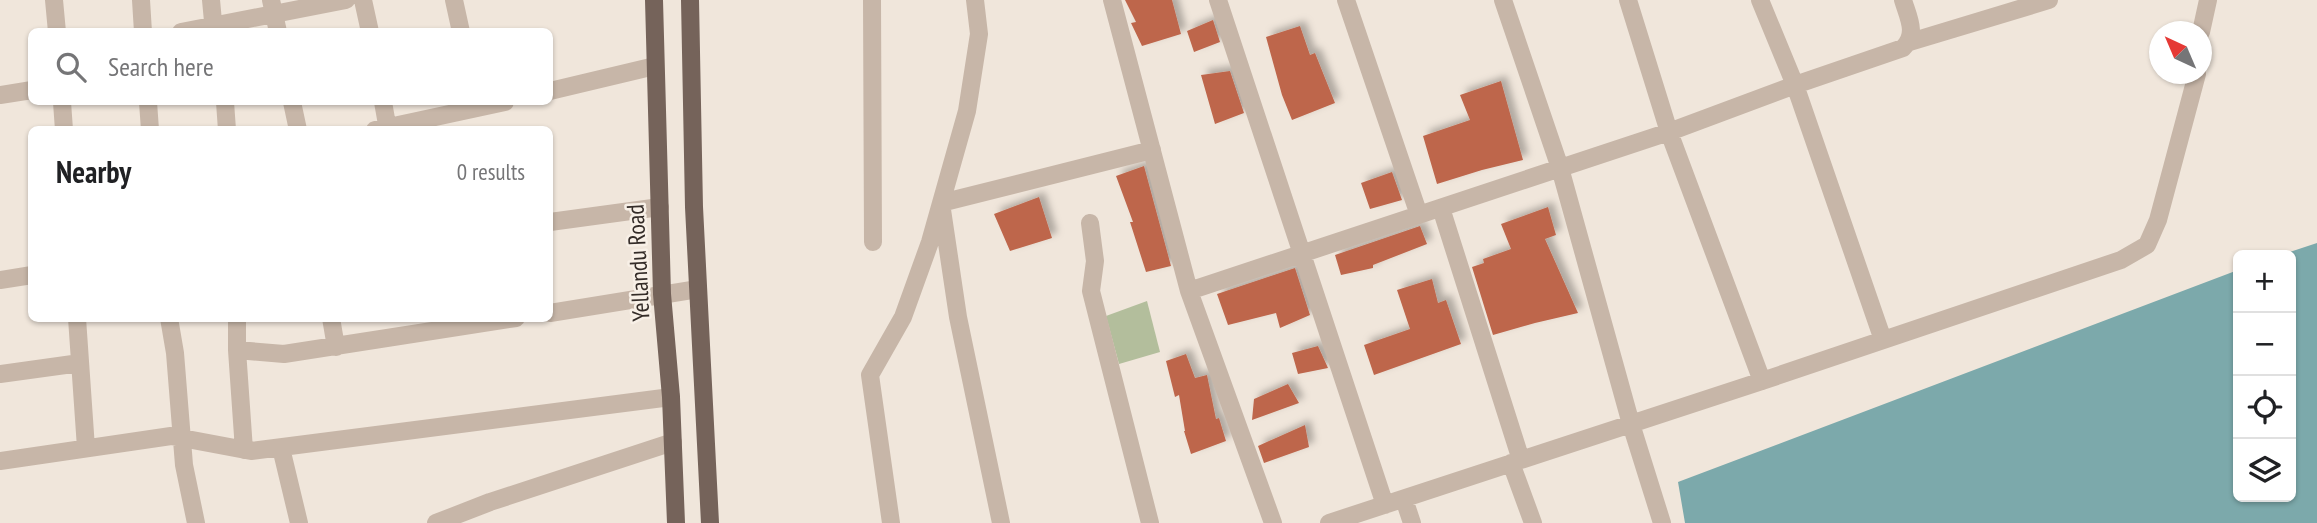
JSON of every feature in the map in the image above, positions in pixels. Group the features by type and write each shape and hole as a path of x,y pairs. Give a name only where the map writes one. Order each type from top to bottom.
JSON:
{"main road":[{"name":"Yellandu Road","path":"654,0 662,294 671,397 676,523"},
{"path":"690,0 698,289 710,523"}],"street":[{"path":"54,0 57,28"},
{"path":"141,0 143,28"},
{"path":"211,0 214,28"},
{"path":"218,28 346,0"},
{"path":"363,0 369,28"},
{"path":"454,0 460,28"},
{"path":"872,0 873,242"},
{"path":"891,523 870,376 903,317 930,242 967,111 979,34 975,0"},
{"path":"1112,0 1189,291 1273,523"},
{"path":"1219,0 1385,505"},
{"path":"1346,0 1419,215"},
{"path":"1503,0 1560,168 1662,523"},
{"path":"1628,0 1669,132 1762,381"},
{"path":"1760,0 1795,85 1883,340"},
{"path":"1903,0 1910,23 1910,42"},
{"path":"1189,291 1669,132 1903,48 1910,42 1998,8 2049,0"},
{"path":"2203,21 2208,0"},
{"path":"553,90 655,66"},
{"path":"1329,523 2121,260 2147,245 2158,220 2193,84"},
{"path":"0,95 28,91"},
{"path":"62,105 64,126"},
{"path":"148,105 150,126"},
{"path":"225,105 227,126"},
{"path":"293,105 297,126"},
{"path":"383,105 384,126"},
{"path":"396,126 477,105"},
{"path":"941,203 1152,150"},
{"path":"941,203 958,317 1001,523"},
{"path":"553,222 660,207"},
{"path":"1441,208 1533,523"},
{"path":"1090,223 1095,261 1091,291 1150,523"},
{"path":"0,280 28,276"},
{"path":"553,312 698,289"},
{"path":"77,322 86,448"},
{"path":"170,322 175,354 184,465 196,523"},
{"path":"237,322 244,450"},
{"path":"332,322 335,347"},
{"path":"237,350 284,354 335,347 425,326 470,322"},
{"path":"0,373 80,363"},
{"path":"0,461 171,436 251,452 671,397"},
{"path":"436,523 490,502 673,442"},
{"path":"281,447 299,523"},
{"path":"1404,499 1412,523"}],"green space":[{"path":"1147,301 1160,352 1119,364 1106,316"}],"water":[{"path":"2317,243 2317,523 1685,523 1678,482 2233,272 2233,502 2296,502 2296,250"}],"building":[{"path":"1125,0 1172,0 1181,34 1142,46 1131,23 1136,22"},
{"path":"1213,20 1220,42 1194,52 1187,31"},
{"path":"1300,26 1310,55 1315,53 1335,103 1292,120 1266,37"},
{"path":"1230,71 1244,113 1215,124 1201,75"},
{"path":"1501,81 1523,160 1437,184 1423,136 1470,120 1460,95"},
{"path":"1144,166 1171,266 1146,272 1130,222 1133,222 1116,176"},
{"path":"1392,172 1402,200 1370,209 1361,183"},
{"path":"1039,197 1052,238 1010,251 994,214"},
{"path":"1548,207 1556,235 1545,239 1578,313 1493,335 1472,267 1484,263 1483,259 1511,249 1501,224"},
{"path":"1420,226 1427,244 1373,265 1373,268 1341,275 1335,255"},
{"path":"1295,268 1310,315 1280,328 1276,313 1228,325 1217,294"},
{"path":"1432,279 1438,303 1446,300 1461,344 1374,375 1364,345 1410,329 1397,290"},
{"path":"1318,346 1328,368 1298,374 1292,353"},
{"path":"1186,354 1195,378 1207,375 1216,419 1219,418 1226,441 1191,454 1184,431 1179,395 1175,397 1166,361"},
{"path":"1288,384 1299,403 1252,420 1254,399"},
{"path":"1305,425 1309,447 1264,463 1258,446"}]}
